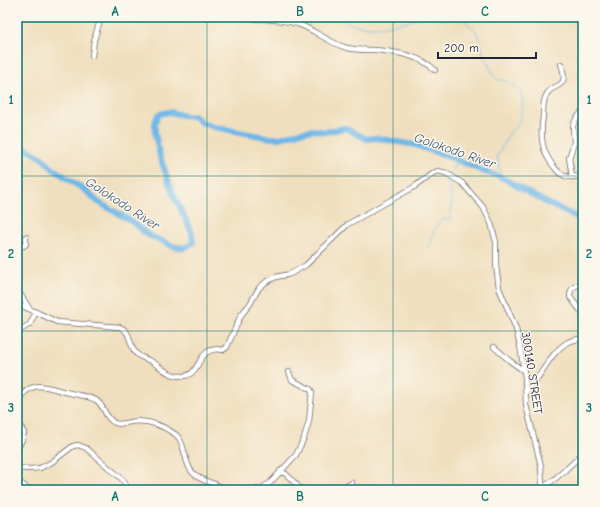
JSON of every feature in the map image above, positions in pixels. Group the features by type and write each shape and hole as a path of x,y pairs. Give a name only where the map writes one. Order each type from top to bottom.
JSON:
{"street":[{"path":"89,17 100,17 94,40 92,56"},
{"path":"240,17 258,20 278,19 292,22 346,48 396,52 422,61 435,70"},
{"path":"561,64 564,72 564,79 560,85 551,90 546,96 541,137 544,150 553,166 563,175 573,177 583,176"},
{"path":"573,177 571,174 569,158 574,143 573,126 576,119 583,111"},
{"name":"300140 STREET","path":"36,312 57,322 115,326 123,328 128,332 133,349 139,356 152,362 170,374 186,376 193,372 205,353 213,349 223,350 227,347 241,316 262,285 273,279 290,274 306,265 348,224 414,187 436,172 446,173 462,183 483,207 491,223 496,242 498,288 516,329 524,370 528,418 541,466 542,489"},
{"path":"17,242 24,246 26,244 26,237"},
{"path":"583,284 574,287 571,290 570,297 583,314"},
{"path":"17,289 29,308"},
{"path":"17,304 36,312 30,324 17,332"},
{"path":"526,392 536,381 557,351 570,342 583,338"},
{"path":"494,346 510,361 524,370"},
{"path":"255,490 267,485 296,455 302,445 309,421 312,390 292,380 289,372"},
{"path":"17,402 28,389 44,386 95,400 101,405 111,420 116,424 135,422 161,425 180,438 187,464 193,472 201,479 227,490"},
{"path":"17,420 23,429 24,436 17,449"},
{"path":"17,468 40,468 52,462 73,446 78,445 86,448 122,479 129,490"},
{"path":"533,490 537,488 542,489 573,464 583,452"},
{"path":"280,471 286,474 302,490"},
{"path":"17,480 29,490"},
{"path":"339,490 352,483"}],"waterway":[{"path":"335,17 351,24 366,27 381,27 424,17"},
{"path":"428,17 461,19 465,21 476,31 483,54 494,76 498,80 506,81 521,92 523,103 519,123 510,133 497,156 501,177"},
{"name":"Golokodo River","path":"17,145 41,157 52,168 86,191 98,202 131,221 148,235 173,246 184,248 193,243 192,233 173,193 160,157 155,133 155,123 158,115 170,112 186,116 194,116 202,123 214,127 271,138 280,138 314,130 325,132 345,128 367,139 376,138 415,145 501,177 545,202 583,220"},
{"path":"450,174 457,160"},
{"path":"429,248 438,224 442,220 450,219 452,199 449,185 446,181 448,176"}]}
